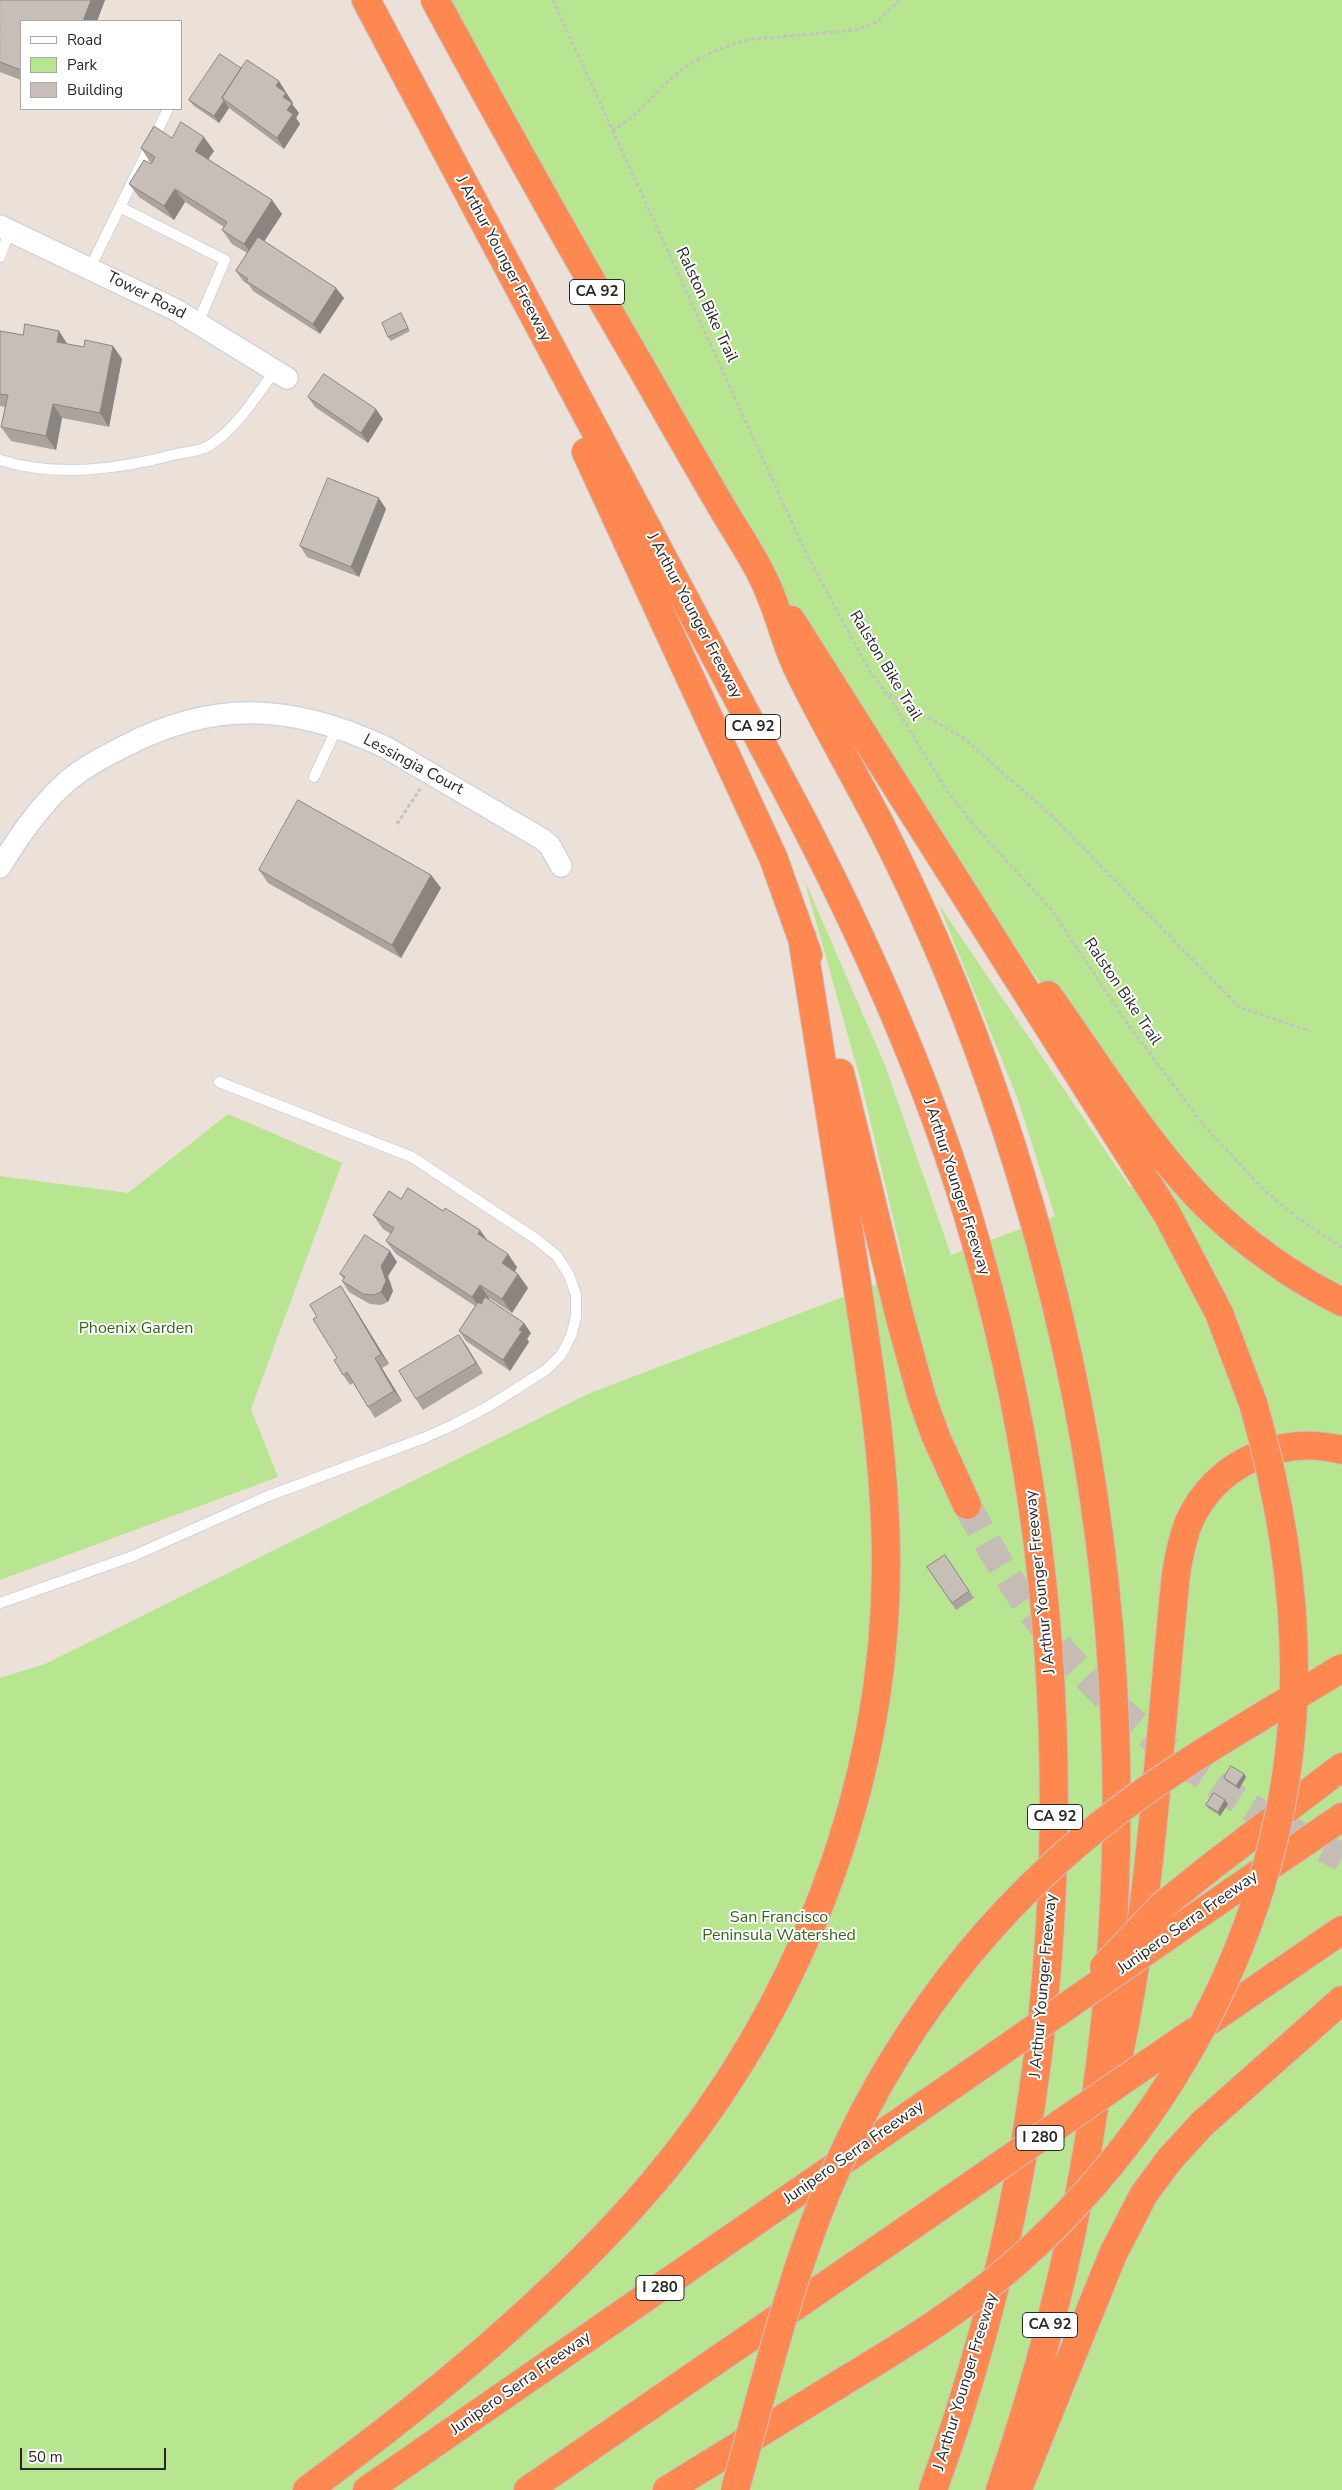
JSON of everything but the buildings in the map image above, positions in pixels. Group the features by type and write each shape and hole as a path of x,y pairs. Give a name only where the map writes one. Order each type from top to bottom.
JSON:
{"highway":[{"name":"J Arthur Younger Freeway","path":"366,0 806,828 877,973 925,1090 961,1193 989,1290 1018,1413 1038,1537 1051,1664 1055,1831 1050,1958 1034,2092 1009,2226 972,2374 933,2490"},
{"name":"CA 92","path":"435,0 555,220 765,581 794,662 900,864 968,1020 1001,1114 1033,1216 1063,1331 1081,1412 1095,1496 1110,1623 1115,1708 1117,1794 1111,1965 1098,2088 1087,2157 1052,2314 1025,2412 1000,2490"},
{"path":"524,298 532,342 622,527 773,857 802,937 829,1028 900,1318 922,1398 936,1437 967,1505"},
{"path":"667,2490 841,2384 940,2321 976,2295 1025,2254 1074,2207 1125,2148 1173,2079 1194,2043 1231,1966 1260,1884 1281,1801 1292,1720 1294,1680 1292,1606 1284,1539 1273,1478 1253,1403 1222,1320 1177,1231 932,841 765,581"},
{"path":"932,841 1010,942 1140,1124 1190,1186 1222,1220 1256,1248 1310,1285 1342,1302"},
{"path":"307,2490 414,2408 491,2343 590,2251 656,2179 707,2114 770,2013 808,1933 840,1848 864,1762 879,1676 886,1588 884,1497 879,1438 863,1320 802,937"},
{"path":"1087,2157 1118,2061 1146,1896 1176,1574 1185,1533 1195,1510 1209,1490 1227,1472 1250,1458 1275,1449 1296,1446 1317,1445 1342,1450"},
{"path":"735,2490 796,2278 824,2198 847,2144 873,2093 937,1993 973,1948 1015,1902 1056,1862 1101,1823 1172,1774 1342,1668"},
{"path":"1070,2004 1162,1906 1342,1767"},
{"name":"Junipero Serra Freeway","path":"367,2490 1342,1817"},
{"name":"I 280","path":"528,2490 1342,1930"},
{"path":"1017,2490 1114,2254 1144,2194 1170,2158 1202,2124 1342,2000"}],"street":[{"name":"Tower Road","path":"5,228 90,268 198,323 281,374"},
{"name":"Lessingia Court","path":"0,867 32,821 60,788 82,769 136,740 189,721 242,712 289,715 336,728 385,747 542,839 550,846 561,866"}],"lane":[{"path":"90,268 168,110"},
{"path":"120,207 225,260 198,323"},
{"path":"0,257 5,228"},
{"path":"0,460 32,468 87,470 155,460 208,447 224,435 281,374"},
{"path":"314,777 336,728"},
{"path":"0,1603 133,1556 268,1496 424,1438 455,1424 489,1406 546,1370 561,1355 572,1336 576,1317 576,1295 569,1275 557,1256 536,1239 412,1157 219,1082"}],"path":[{"name":"Ralston Bike Trail","path":"553,0 812,566 864,660 947,791 973,824 1052,910 1133,1032 1206,1128 1265,1191 1310,1227 1342,1248"},
{"path":"612,131 633,118 682,69 709,53 739,42 856,30 875,22 900,0"},
{"path":"882,688 896,700 966,740 1054,818 1239,1006 1310,1031"},
{"path":"397,824 412,801"}],"green space":[{"name":"San Francisco Peninsula Watershed","path":"438,0 1342,0 1342,2490 0,2490 0,1678 45,1664 590,1393 906,1273 861,1082 804,879 885,1065 951,1255 1055,1216 1017,1097 938,903 1130,1187 1175,1170 870,747"},
{"name":"Phoenix Garden","path":"228,1114 342,1163 251,1409 278,1477 0,1580 0,1176 128,1193"}],"tunnel":[{"path":"967,1505 1001,1566 1030,1610 1071,1661 1104,1695 1140,1728 1217,1786 1258,1812 1342,1857"}]}
